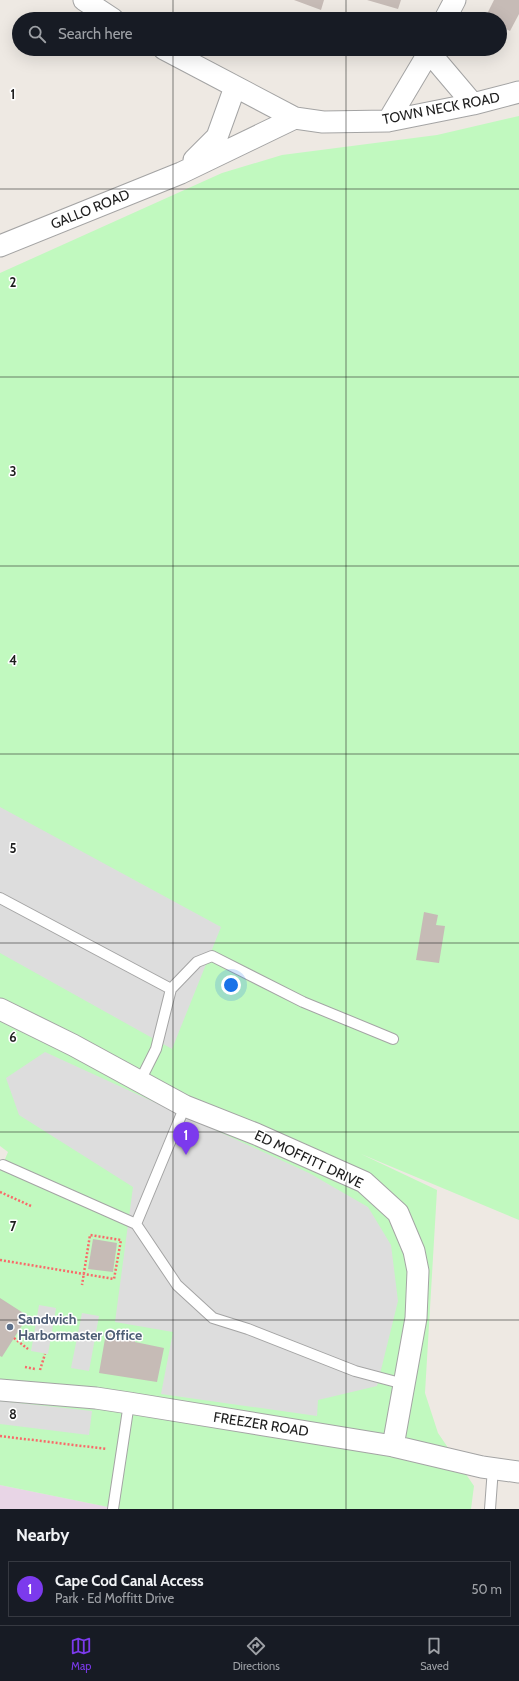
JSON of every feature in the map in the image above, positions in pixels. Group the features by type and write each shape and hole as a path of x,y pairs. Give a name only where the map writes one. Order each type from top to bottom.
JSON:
{"street":[{"path":"84,0 107,10"},
{"path":"449,12 455,0"},
{"name":"TOWN NECK ROAD","path":"177,56 295,118 323,122 388,121 473,104 519,92"},
{"path":"388,121 426,56"},
{"path":"435,56 473,104"},
{"name":"GALLO ROAD","path":"181,173 217,137 235,87"},
{"name":"GALLO ROAD","path":"0,246 181,173 295,118"},
{"name":"ED MOFFITT DRIVE","path":"0,1009 73,1045 184,1106 256,1134 364,1182 398,1213 414,1250 418,1271 416,1318 393,1446"},
{"name":"FREEZER ROAD","path":"0,1390 96,1398 129,1403 393,1446 493,1468 519,1472"}],"lane":[{"path":"0,898 171,989"},
{"path":"140,1081 156,1049 171,989 197,962 212,956 303,1002 393,1039"},
{"path":"136,1224 184,1106"},
{"path":"3,1165 136,1224 177,1285 213,1318 248,1329 355,1371 404,1384"},
{"path":"113,1509 129,1403"},
{"path":"490,1509 493,1468"}],"path":[{"path":"0,1192 31,1206"},
{"path":"0,1260 84,1274 114,1279 121,1240 90,1235 84,1274 82,1285"},
{"path":"14,1338 28,1349"},
{"path":"25,1367 41,1370 45,1354"},
{"path":"0,1436 123,1450"}],"shaded area":[{"path":"0,807 221,927 172,1049 0,953"},
{"path":"45,1052 309,1173 368,1207 391,1245 398,1301 377,1386 318,1400 317,1416 161,1394 173,1332 115,1322 133,1187 19,1115 6,1078"},
{"path":"39,1305 56,1308 48,1354 31,1351"},
{"path":"82,1313 99,1316 89,1371 71,1368"},
{"path":"0,1401 92,1411 89,1435 0,1424"},
{"path":"0,1485 119,1509 0,1509"}],"green space":[{"path":"519,116 519,1220 361,1154 437,1190 425,1393 438,1433 474,1486 471,1509 118,1509 0,1485 0,1171 8,1152 0,1146 0,273 222,173 282,155 437,135"}],"building":[{"path":"294,0 324,0 321,10"},
{"path":"367,0 401,0 398,9"},
{"path":"494,0 519,0 519,14 510,31 507,30 507,12 488,12"},
{"path":"424,912 438,915 436,925 445,926 439,963 416,960"},
{"path":"93,1239 117,1243 113,1272 88,1269"},
{"name":"Sandwich Harbormaster Office","path":"0,1298 28,1316 2,1357 0,1356"},
{"path":"106,1333 135,1337 135,1342 164,1348 157,1382 99,1373"}],"place":[{"name":"Cape Cod Canal Access","path":"186,1155"},
{"name":"Sandwich Harbormaster Office","path":"10,1327"}]}
